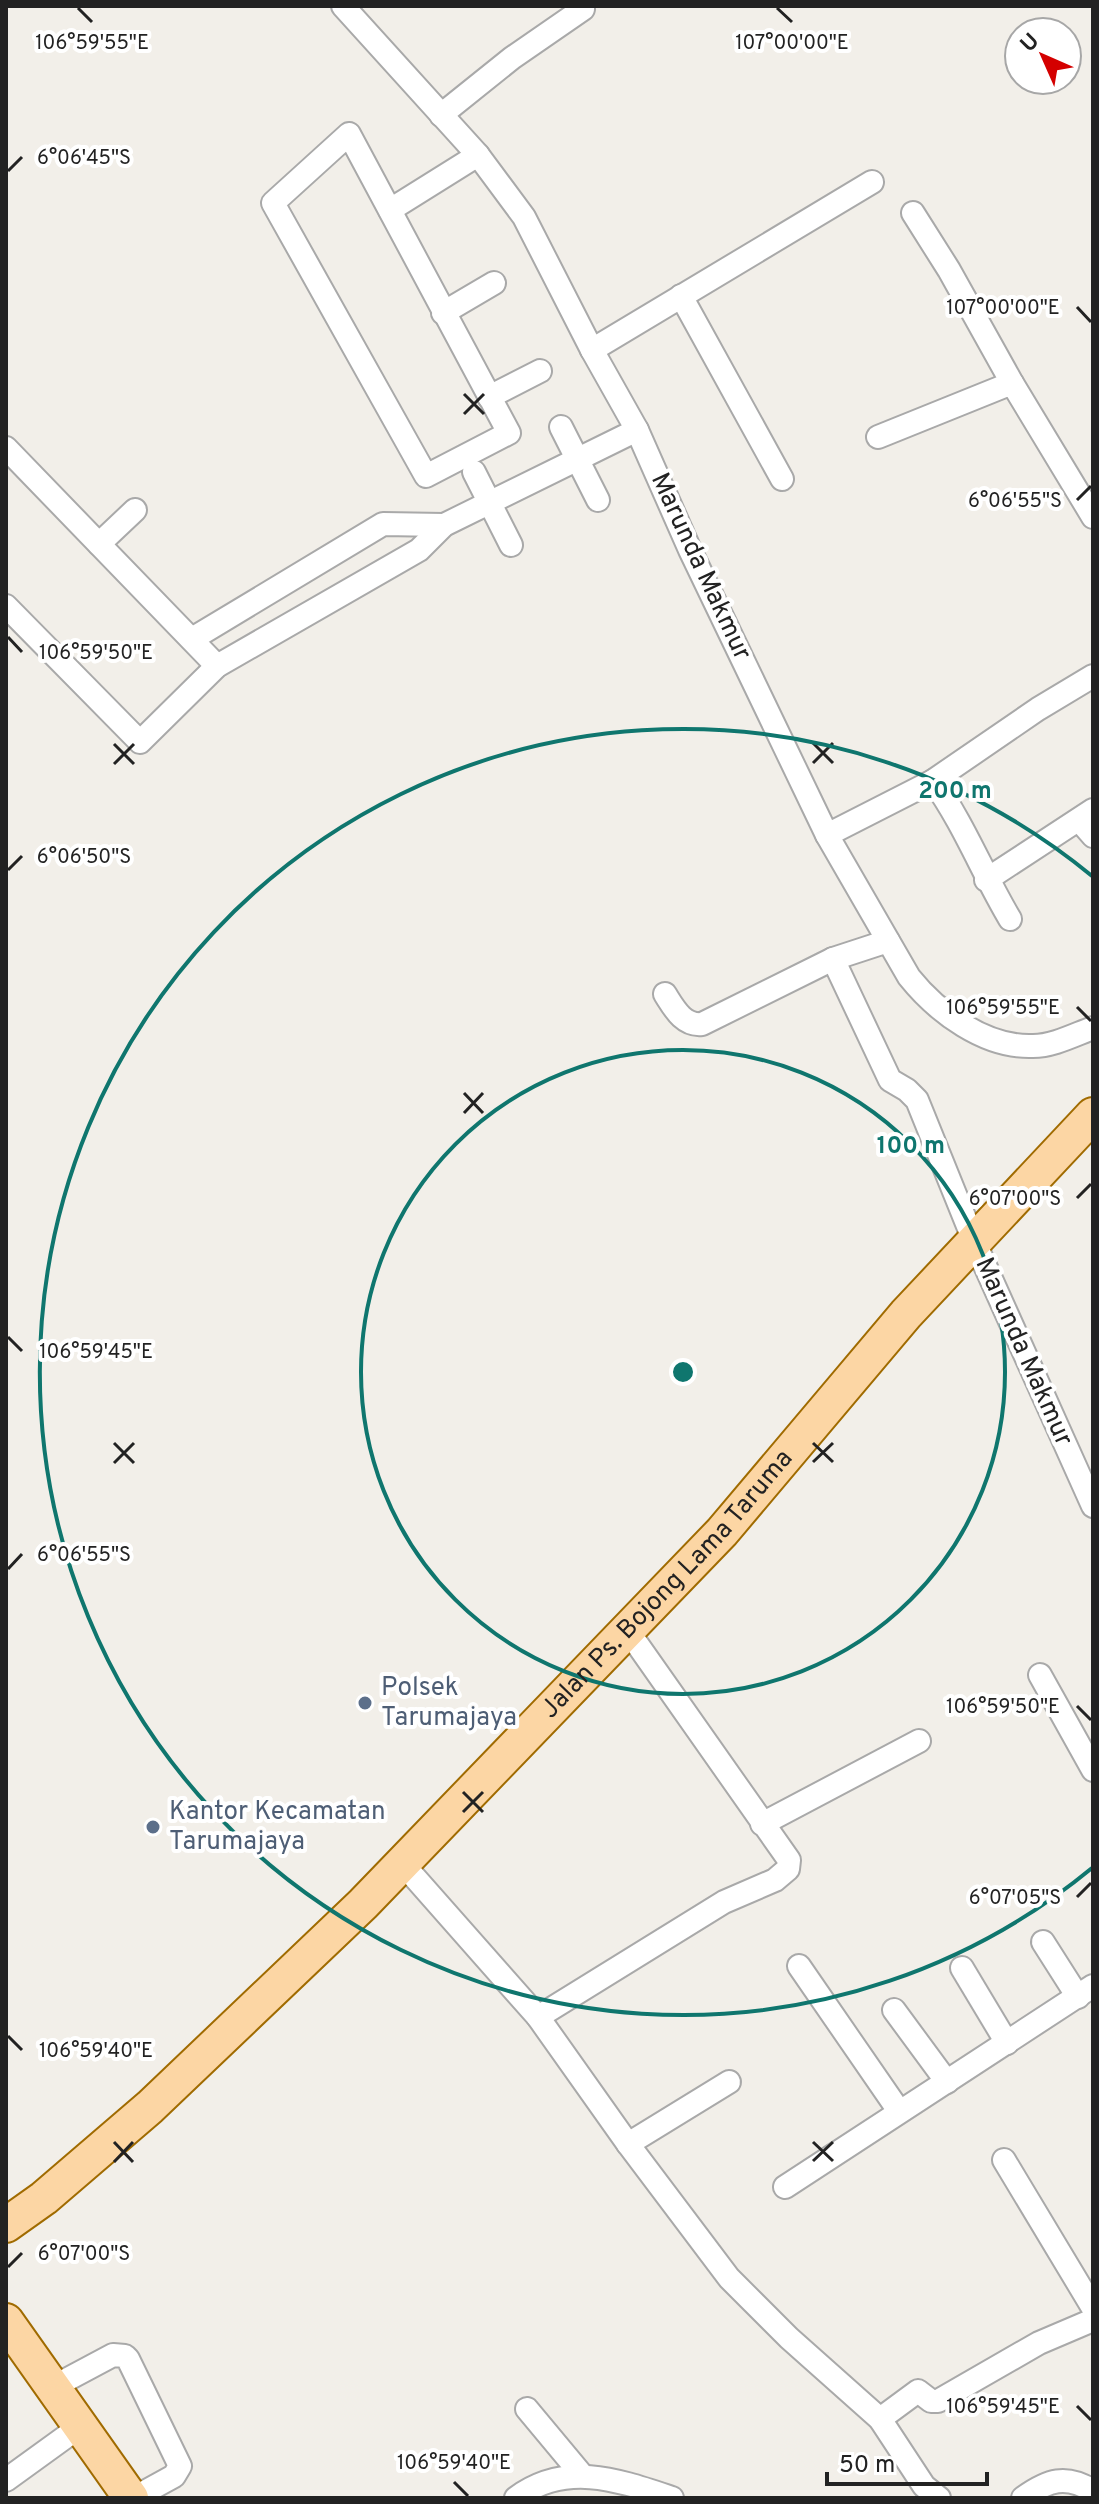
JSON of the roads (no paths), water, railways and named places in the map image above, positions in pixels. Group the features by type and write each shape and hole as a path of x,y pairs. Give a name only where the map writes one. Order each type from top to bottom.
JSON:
{"main road":[{"name":"Jalan Ps. Bojong Lama Taruma","path":"6,2225 44,2198 150,2107 263,2002 402,1863 722,1532 906,1314 1093,1115"},
{"path":"6,2321 133,2498"}],"street":[{"name":"Marunda Makmur","path":"343,6 478,155 524,217 637,430 690,550 827,835 909,977 924,995 950,1016 1003,1043 1034,1046 1093,1028"},
{"path":"441,115 512,58 583,9"},
{"path":"349,134 390,210 509,433 426,476 273,203 349,134"},
{"path":"390,210 478,155"},
{"path":"592,350 872,182"},
{"path":"913,213 1093,517"},
{"path":"443,313 494,283"},
{"path":"681,296 782,479"},
{"path":"489,397 540,371"},
{"path":"878,437 1012,383"},
{"path":"561,427 598,500"},
{"path":"6,606 140,742 217,666 419,550 444,525 637,430"},
{"path":"6,448 217,666"},
{"path":"474,472 511,545"},
{"path":"99,544 135,510"},
{"path":"192,639 383,524 444,525"},
{"path":"827,835 933,781 1038,709 1093,676"},
{"path":"933,781 946,799 986,880 1010,919"},
{"path":"986,880 1088,822"},
{"path":"665,994 688,1022 702,1024 833,959 888,941"},
{"name":"Marunda Makmur","path":"833,959 890,1080 917,1100 974,1241 1093,1506"},
{"path":"538,2017 724,1902 775,1880 788,1869 789,1860 628,1631"},
{"path":"1040,1675 1093,1770"},
{"path":"762,1824 919,1741"},
{"path":"402,1863 538,2017 729,2278 789,2338 880,2419 924,2486 939,2498"},
{"path":"785,2187 1086,1992 1043,1942"},
{"path":"799,1966 899,2111"},
{"path":"962,1968 1007,2043"},
{"path":"894,2010 947,2082"},
{"path":"628,2144 729,2082"},
{"path":"1004,2160 1093,2308"},
{"path":"880,2419 918,2391 931,2401 938,2401 1039,2343 1093,2320"},
{"path":"53,2387 113,2355 128,2359 180,2466 174,2476 133,2498"},
{"path":"527,2409 582,2475"},
{"path":"6,2480 82,2425"},
{"path":"516,2498 546,2481 582,2475 672,2498"},
{"path":"1023,2498 1042,2484 1056,2480 1068,2480 1093,2491"}],"place":[{"name":"Polsek Tarumajaya","path":"365,1703"},
{"name":"Kantor Kecamatan Tarumajaya","path":"153,1827"}]}
